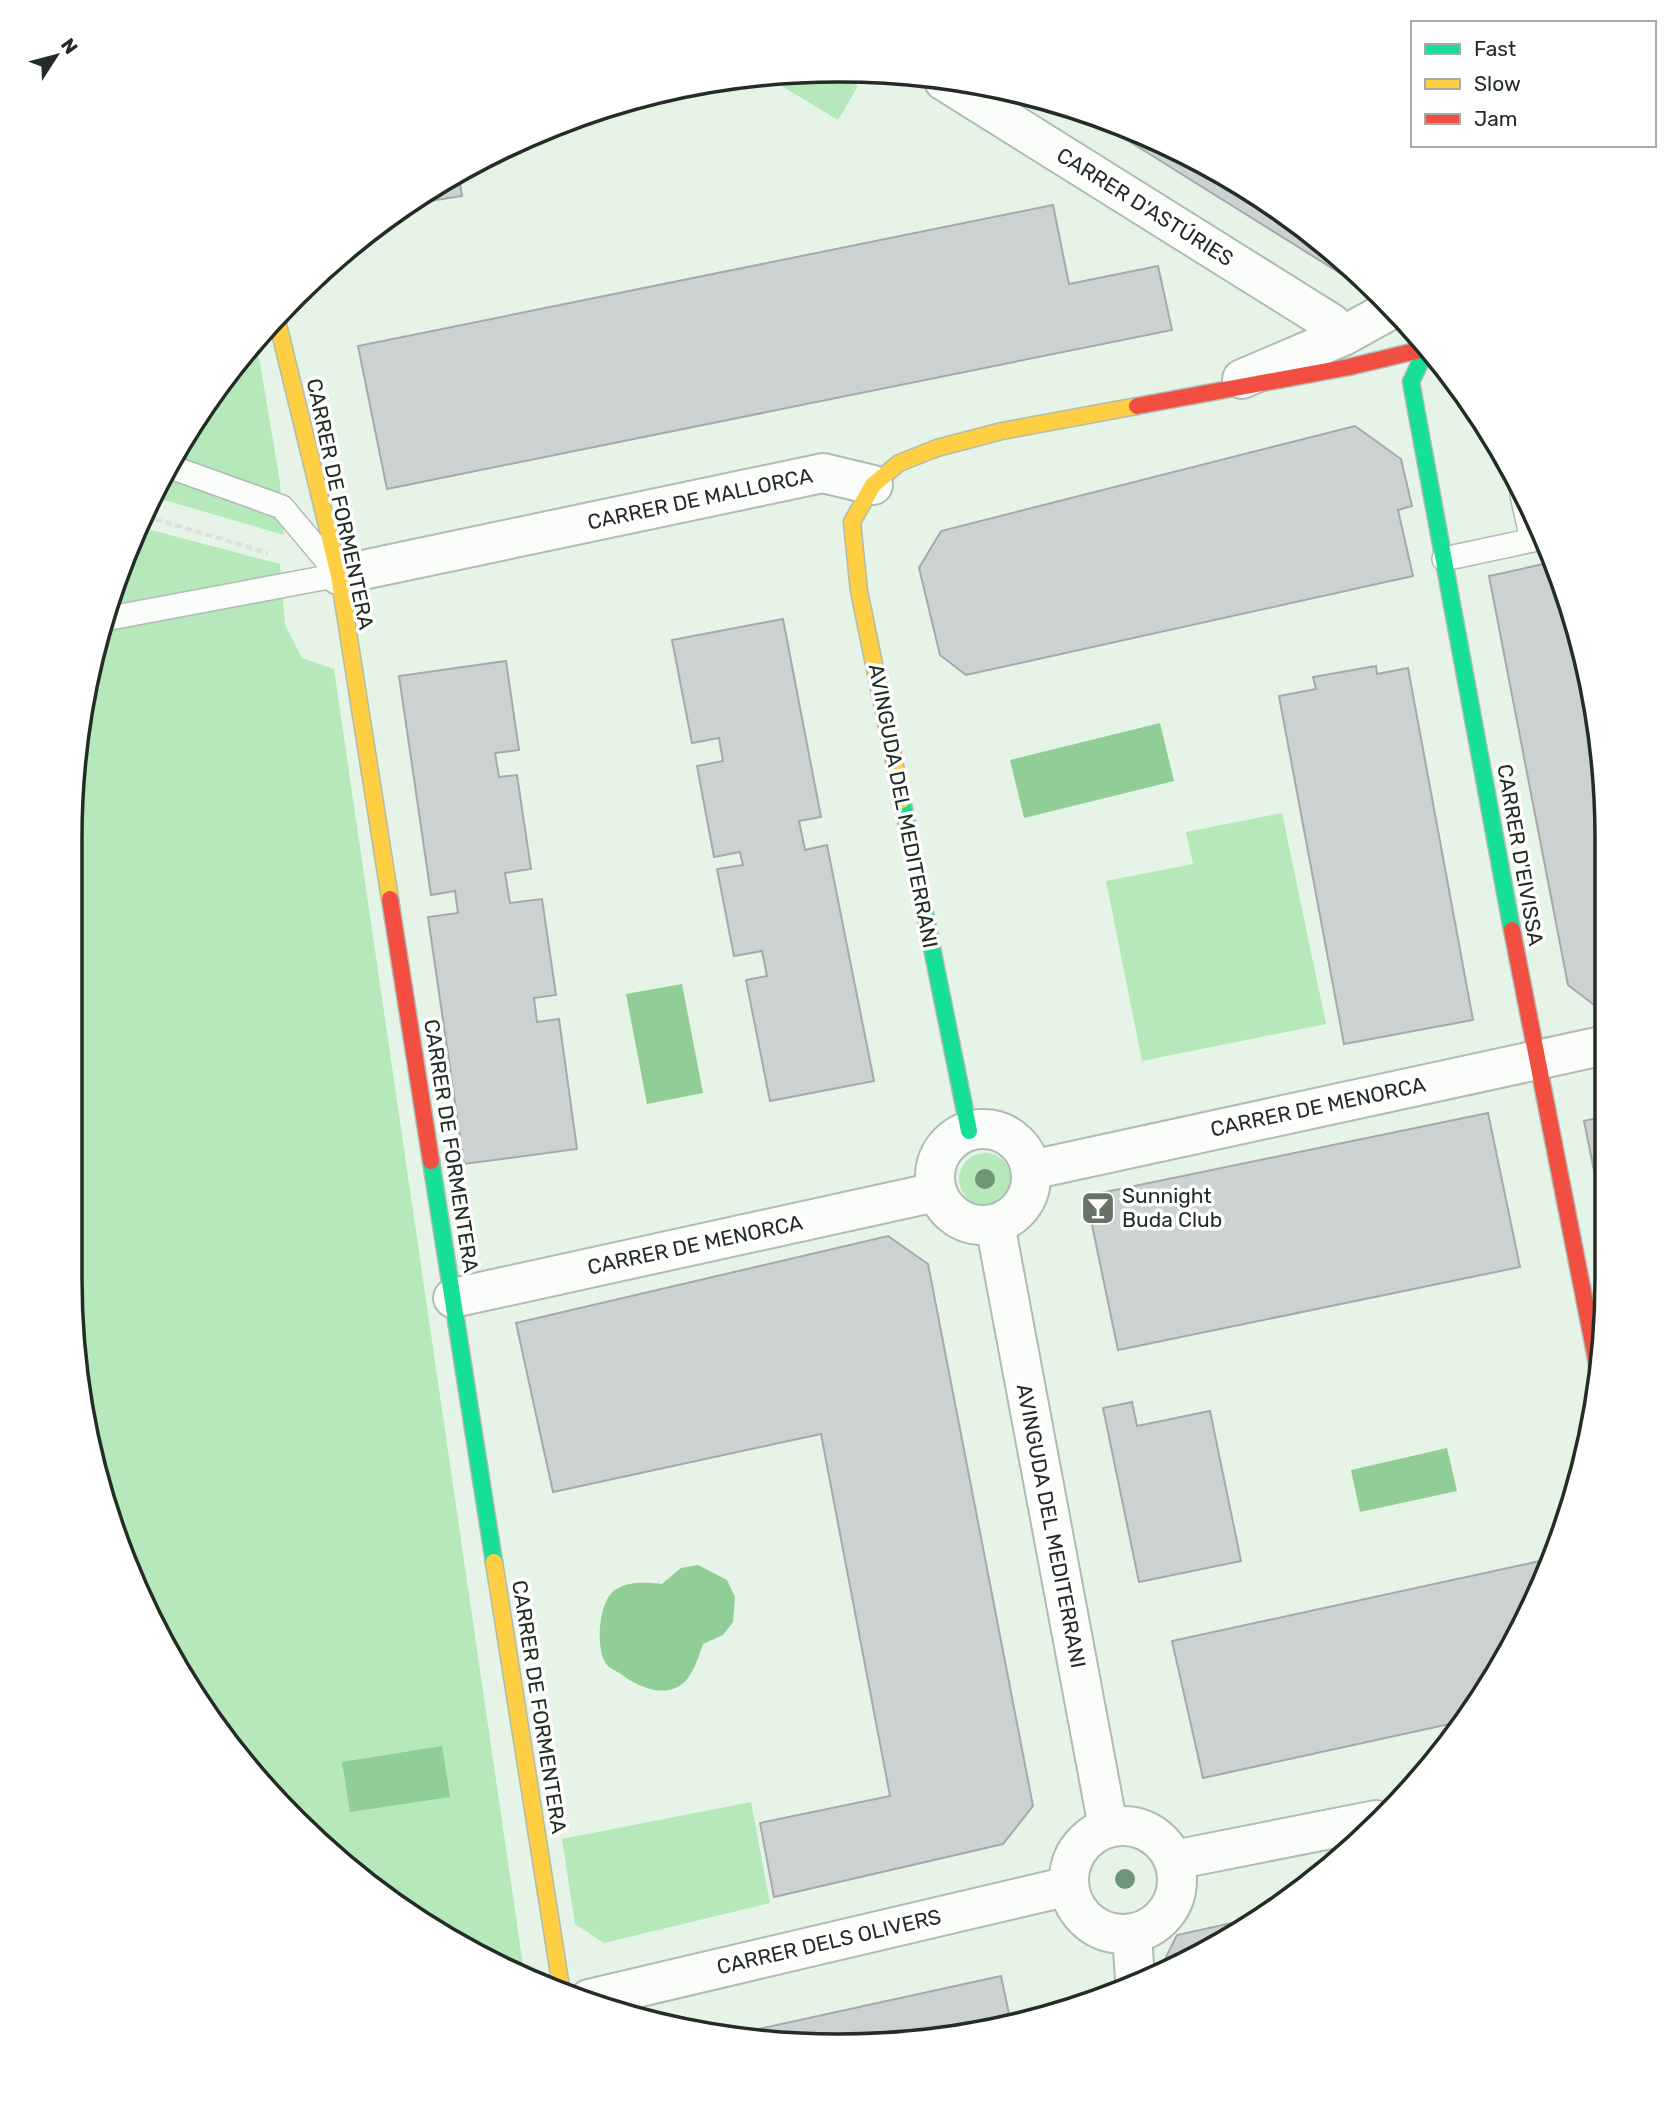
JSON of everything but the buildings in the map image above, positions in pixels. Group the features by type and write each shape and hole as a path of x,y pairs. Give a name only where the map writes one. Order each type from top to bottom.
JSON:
{"street":[{"name":"CARRER D'ASTÚRIES","path":"964,93 1331,323 1343,336"},
{"path":"1215,390 1343,336 1383,314"},
{"name":"CARRER DE FORMENTERA","path":"279,330 339,575 560,1980"},
{"path":"873,485 899,463 937,448 1002,431 1349,367 1416,351"},
{"name":"CARRER D'EIVISSA","path":"1422,359 1411,382 1536,1060 1592,1338"},
{"name":"CARRER DE MALLORCA","path":"339,575 823,473 873,485"},
{"name":"AVINGUDA DEL MEDITERRANI","path":"873,485 852,522 859,591 969,1131"},
{"name":"CARRER DE MENORCA","path":"1031,1170 1595,1047"},
{"path":"985,1129 1001,1133 1015,1141 1025,1154 1031,1170 1027,1198 1019,1210 1008,1219 995,1224 977,1226 959,1220 945,1208 936,1192 934,1177 937,1162 944,1149 955,1138 969,1131 985,1129"},
{"name":"CARRER DE MENORCA","path":"453,1298 936,1192"},
{"name":"AVINGUDA DEL MEDITERRANI","path":"995,1224 1108,1827"},
{"path":"1174,1860 1361,1823"},
{"path":"1128,1825 1148,1831 1163,1843 1174,1860 1178,1884 1171,1908 1155,1926 1132,1935 1110,1934 1089,1924 1075,1906 1069,1886 1072,1861 1085,1840 1108,1827 1128,1825"},
{"name":"CARRER DELS OLIVERS","path":"602,1996 1069,1886"},
{"path":"1132,1935 1135,1973"}],"lane":[{"path":"116,617 339,575 282,508 179,470"},
{"path":"1444,559 1533,540"}],"path":[{"path":"154,519 274,555"}],"shaded area":[{"path":"853,83 858,86 838,120 780,85"},
{"path":"259,354 280,482 284,535 162,499 210,418"},
{"path":"149,529 280,564 285,625 302,658 334,669 523,1964 460,1932 378,1877 304,1812 239,1738 184,1656 140,1567 122,1521 108,1473 89,1376 82,1278 84,789 97,691 108,643 122,595"},
{"path":"1160,723 1174,781 1024,818 1010,760"},
{"path":"1282,813 1326,1024 1142,1061 1106,881 1193,864 1186,832"},
{"path":"682,984 703,1093 647,1104 626,994"},
{"path":"985,1153 1004,1160 1011,1179 1004,1198 985,1205 966,1198 959,1179 966,1160"},
{"path":"1447,1448 1457,1491 1360,1512 1351,1470"},
{"path":"698,1565 727,1580 735,1597 733,1622 723,1635 703,1644 688,1678 672,1689 654,1690 637,1684 608,1666 601,1649 600,1626 609,1596 620,1587 631,1584 662,1584 681,1568"},
{"path":"442,1746 450,1797 350,1812 342,1762"},
{"path":"751,1802 770,1903 604,1943 575,1924 562,1839"}],"traffic: fast":[{"path":"1422,358 1411,382 1512,930"},
{"path":"902,800 969,1131"},
{"path":"431,1161 494,1562"}],"traffic: slow":[{"path":"279,330 339,575 390,899"},
{"path":"902,800 859,591 852,522 873,485 899,463 937,448 1002,431 1137,406"},
{"path":"494,1562 560,1980"}],"traffic: jam":[{"path":"1137,406 1349,367 1416,351"},
{"path":"390,899 431,1161"},
{"path":"1512,930 1592,1338"}],"place":[{"name":"Sunnight Buda Club","path":"1098,1208"}]}
